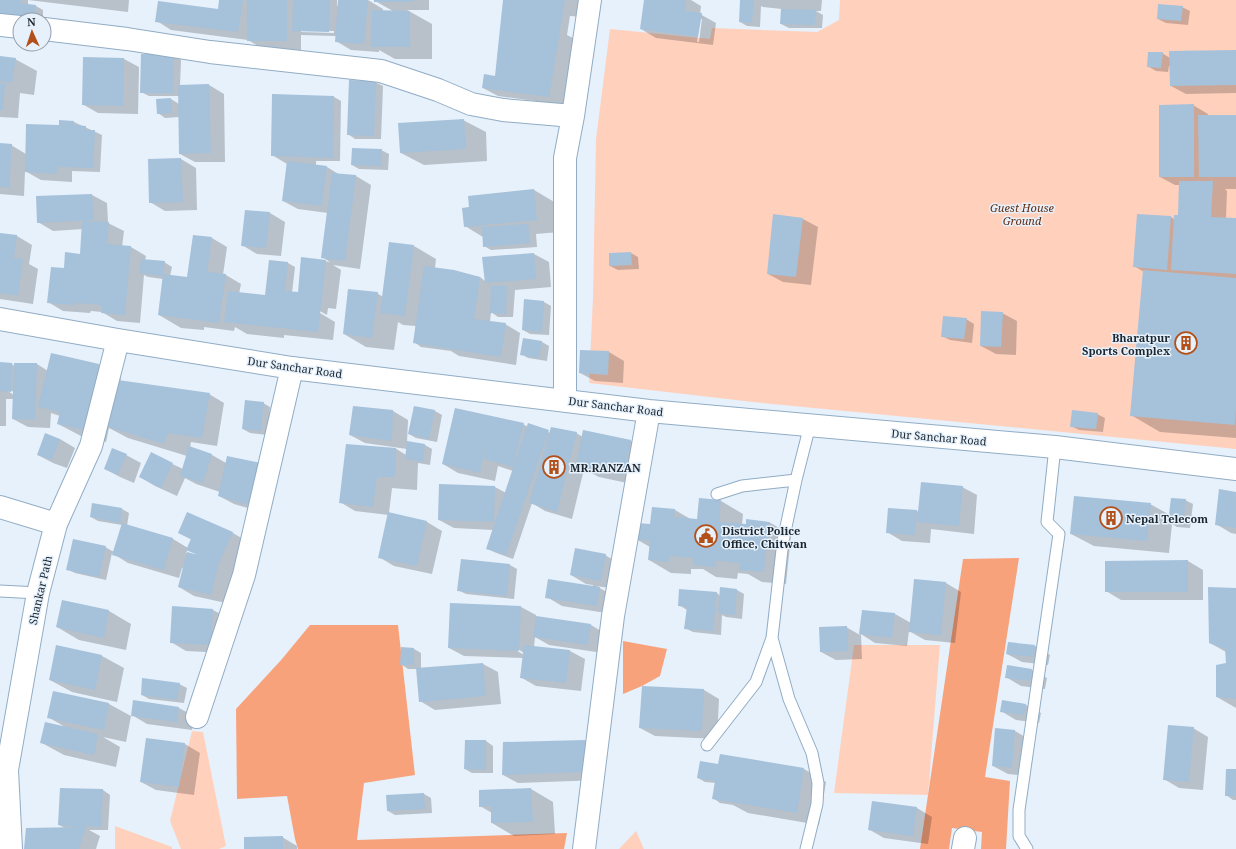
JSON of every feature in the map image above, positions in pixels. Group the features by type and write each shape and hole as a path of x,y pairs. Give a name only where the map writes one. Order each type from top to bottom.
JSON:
{"street":[{"path":"565,400 565,158 573,116 590,0"},
{"path":"0,24 12,26"},
{"path":"52,30 127,39 210,52 381,71 438,90 471,104 503,110 573,116"},
{"name":"Dur Sanchar Road","path":"0,319 292,368 649,410 1055,447 1236,469"},
{"name":"Shankar Path","path":"11,849 3,770 38,593 56,524 91,446 118,340"},
{"path":"197,718 244,575 292,368"},
{"path":"584,849 613,616 649,410"},
{"path":"0,507 56,524"}],"lane":[{"path":"707,745 756,682 772,638 783,541 810,425"},
{"path":"1027,849 1019,836 1019,810 1059,534 1047,522 1055,447"},
{"path":"717,494 742,486 796,480"},
{"path":"0,591 38,593"},
{"path":"772,638 789,700 812,753 818,783 817,804 806,849"}],"green space":[{"name":"Guest House Ground","path":"840,0 1236,0 1236,449 753,402 589,383 593,297 596,139 610,29 710,39 712,28 817,32 839,20"},
{"path":"854,645 940,645 928,795 834,793"},
{"path":"192,731 203,732 226,846 219,849 181,849 170,821"},
{"path":"115,826 172,847 172,849 115,849"},
{"path":"636,831 644,849 619,849"}],"shaded area":[{"path":"1019,558 985,777 1010,781 1006,849 981,849 982,832 952,828 949,849 920,849 963,559"},
{"path":"310,625 398,625 415,775 364,783 357,840 567,833 564,849 298,849 287,796 237,799 236,709 282,659"},
{"path":"623,641 667,649 660,676 623,694"}],"building":[{"path":"0,0 21,0 20,3 36,5 36,12 12,12 12,19 0,19"},
{"path":"219,0 243,0 238,32 155,22 158,1 218,9"},
{"path":"247,0 287,0 287,41 247,41"},
{"path":"293,0 330,0 329,32 292,31"},
{"path":"338,0 368,0 364,44 335,42"},
{"path":"374,0 414,0 414,2 374,2"},
{"path":"503,0 565,0 549,97 482,88 484,74 495,76"},
{"path":"644,0 686,0 685,11 702,13 698,37 640,29"},
{"path":"740,0 754,0 752,23 739,22"},
{"path":"1158,4 1183,6 1181,21 1157,19"},
{"path":"781,9 816,10 815,25 780,24"},
{"path":"372,10 410,11 410,47 371,47"},
{"path":"1236,50 1236,85 1170,86 1169,51"},
{"path":"1148,52 1163,52 1161,68 1147,67"},
{"path":"141,54 174,54 173,93 140,93"},
{"path":"0,56 16,58 12,83 0,81"},
{"path":"83,57 124,58 123,106 82,105"},
{"path":"349,80 376,81 374,136 347,135"},
{"path":"0,83 5,84 3,110 0,110"},
{"path":"209,84 211,153 179,154 178,85"},
{"path":"272,94 334,96 333,158 271,156"},
{"path":"171,98 172,113 157,114 156,99"},
{"path":"1194,104 1194,177 1159,177 1159,105"},
{"path":"1198,115 1236,115 1236,177 1199,177"},
{"path":"464,119 466,149 400,153 398,123"},
{"path":"59,120 74,121 74,125 86,126 86,130 95,130 93,168 58,167 57,174 25,172 26,124 59,125"},
{"path":"0,143 12,144 9,188 0,187"},
{"path":"352,148 382,149 381,166 351,165"},
{"path":"181,158 183,202 149,203 148,159"},
{"path":"287,161 327,166 322,206 282,201"},
{"path":"332,173 356,175 345,261 321,258"},
{"path":"1179,181 1213,181 1211,217 1236,218 1236,274 1171,270 1174,215 1178,215"},
{"path":"534,189 537,220 464,227 462,208 469,207 468,196"},
{"path":"92,194 94,220 37,223 36,196"},
{"path":"245,210 270,212 266,248 241,246"},
{"path":"773,214 803,218 796,277 767,274"},
{"path":"1137,214 1171,216 1167,270 1133,267"},
{"path":"82,221 109,222 107,244 131,246 125,315 101,313 102,305 47,303 51,267 64,268 65,252 80,254"},
{"path":"528,224 530,243 483,247 482,227"},
{"path":"0,233 17,235 14,258 23,259 18,296 0,293"},
{"path":"193,235 212,237 207,272 226,274 219,323 158,315 163,274 187,277"},
{"path":"389,242 414,245 405,316 380,313"},
{"path":"631,252 632,265 609,266 609,253"},
{"path":"534,253 536,279 485,283 482,257"},
{"path":"301,257 326,260 318,332 224,322 228,291 265,295 269,260 288,262 285,291 298,292"},
{"path":"141,259 165,261 162,276 139,273"},
{"path":"424,266 454,270 480,277 474,319 506,323 501,357 413,343"},
{"name":"Bharatpur Sports Complex","path":"1143,270 1236,278 1235,425 1130,416"},
{"path":"491,286 507,286 506,314 490,313"},
{"path":"348,289 378,292 372,338 343,334"},
{"path":"524,299 544,301 542,332 522,330"},
{"path":"981,311 1003,312 1001,347 980,346"},
{"path":"943,316 967,318 964,339 941,337"},
{"path":"523,338 542,341 539,358 520,355"},
{"path":"580,350 609,351 608,375 579,373"},
{"path":"51,353 99,364 84,430 57,424 60,412 38,407"},
{"path":"0,362 12,363 11,392 0,391"},
{"path":"14,363 37,363 35,420 12,419"},
{"path":"118,380 210,393 202,438 168,433 164,444 105,426"},
{"path":"245,400 264,402 261,431 242,429"},
{"path":"353,406 393,410 392,441 349,435"},
{"path":"414,406 435,410 429,439 408,434"},
{"path":"455,408 524,423 513,467 484,459 487,439 480,473 442,464"},
{"path":"1072,410 1098,413 1096,429 1070,427"},
{"path":"528,423 549,430 506,555 486,549"},
{"name":"MR.RANZAN","path":"551,427 577,432 557,512 529,503"},
{"path":"583,430 631,440 624,475 576,465"},
{"path":"45,433 60,439 52,460 37,455"},
{"path":"407,441 425,444 423,462 405,459"},
{"path":"346,444 396,448 395,477 377,477 373,507 339,503"},
{"path":"189,446 212,454 203,483 180,476"},
{"path":"112,448 127,454 118,475 104,469"},
{"path":"151,452 173,463 161,488 139,477"},
{"path":"227,456 261,463 253,506 218,496"},
{"path":"921,482 963,486 959,526 917,522"},
{"path":"439,484 495,486 494,522 438,520"},
{"path":"1219,489 1236,492 1236,528 1215,525"},
{"name":"Nepal Telecom","path":"1074,496 1151,503 1147,541 1070,534"},
{"path":"699,498 721,500 719,522 746,524 746,519 769,522 764,572 739,570 740,563 716,561 715,567 693,565 693,558 669,556 669,562 648,560 650,541 635,539 637,523 650,524 652,507 675,509 674,517 697,519"},
{"path":"1171,498 1186,499 1183,524 1168,523"},
{"path":"92,503 122,508 120,523 90,517"},
{"path":"888,508 917,510 915,535 886,533"},
{"path":"187,512 233,532 219,563 211,595 178,587 187,552 198,555 186,550 191,539 178,533"},
{"path":"388,512 427,521 417,566 378,558"},
{"path":"122,523 173,538 164,570 112,555"},
{"path":"73,539 106,546 99,577 66,570"},
{"path":"575,548 606,554 601,581 570,575"},
{"path":"461,559 510,564 507,596 457,591"},
{"path":"1188,560 1188,592 1105,592 1105,561"},
{"path":"548,579 600,587 597,606 545,598"},
{"path":"914,579 946,582 941,635 909,632"},
{"path":"720,587 737,589 735,615 718,613"},
{"path":"1208,587 1236,588 1236,699 1216,697 1216,665 1226,663 1225,649 1209,643"},
{"path":"679,589 717,592 713,631 684,629 687,607 678,606"},
{"path":"62,600 109,610 104,638 56,627"},
{"path":"450,603 521,606 519,651 448,648"},
{"path":"172,606 213,609 211,645 170,643"},
{"path":"862,610 895,613 892,638 859,634"},
{"path":"536,616 591,624 588,645 533,637"},
{"path":"847,626 848,651 820,652 819,627"},
{"path":"1008,642 1035,645 1034,657 1006,654"},
{"path":"56,645 102,655 95,690 49,680"},
{"path":"524,645 570,650 566,683 520,678"},
{"path":"401,647 414,648 414,665 400,665"},
{"path":"483,663 486,696 419,702 416,668"},
{"path":"1007,665 1032,669 1030,681 1005,678"},
{"path":"142,678 180,683 177,700 141,695"},
{"path":"642,686 704,689 702,731 639,728"},
{"path":"53,691 109,703 104,730 47,718"},
{"path":"133,700 179,707 177,722 131,716"},
{"path":"1002,700 1026,704 1024,715 1000,712"},
{"path":"45,722 98,734 94,755 40,743"},
{"path":"1168,725 1194,727 1189,782 1163,780"},
{"path":"995,728 1015,730 1012,768 992,766"},
{"path":"146,738 185,743 179,787 140,782"},
{"path":"465,740 486,740 486,770 464,769"},
{"path":"585,740 585,772 502,775 503,742"},
{"path":"720,754 804,768 797,813 712,799 715,781 697,778 700,761 718,764"},
{"path":"1226,769 1236,769 1236,796 1225,796"},
{"path":"60,788 103,789 101,827 86,826 79,849 24,849 26,828 79,827 58,825"},
{"path":"531,788 533,822 491,823 491,806 479,807 479,790"},
{"path":"424,793 425,809 387,811 386,795"},
{"path":"872,801 917,807 913,836 868,830"},
{"path":"283,836 283,849 244,849 244,837"}],"place":[{"name":"Bharatpur Sports Complex","path":"1186,343"},
{"name":"MR.RANZAN","path":"554,467"},
{"name":"Nepal Telecom","path":"1111,518"},
{"name":"District Police Office, Chitwan","path":"706,536"}]}
